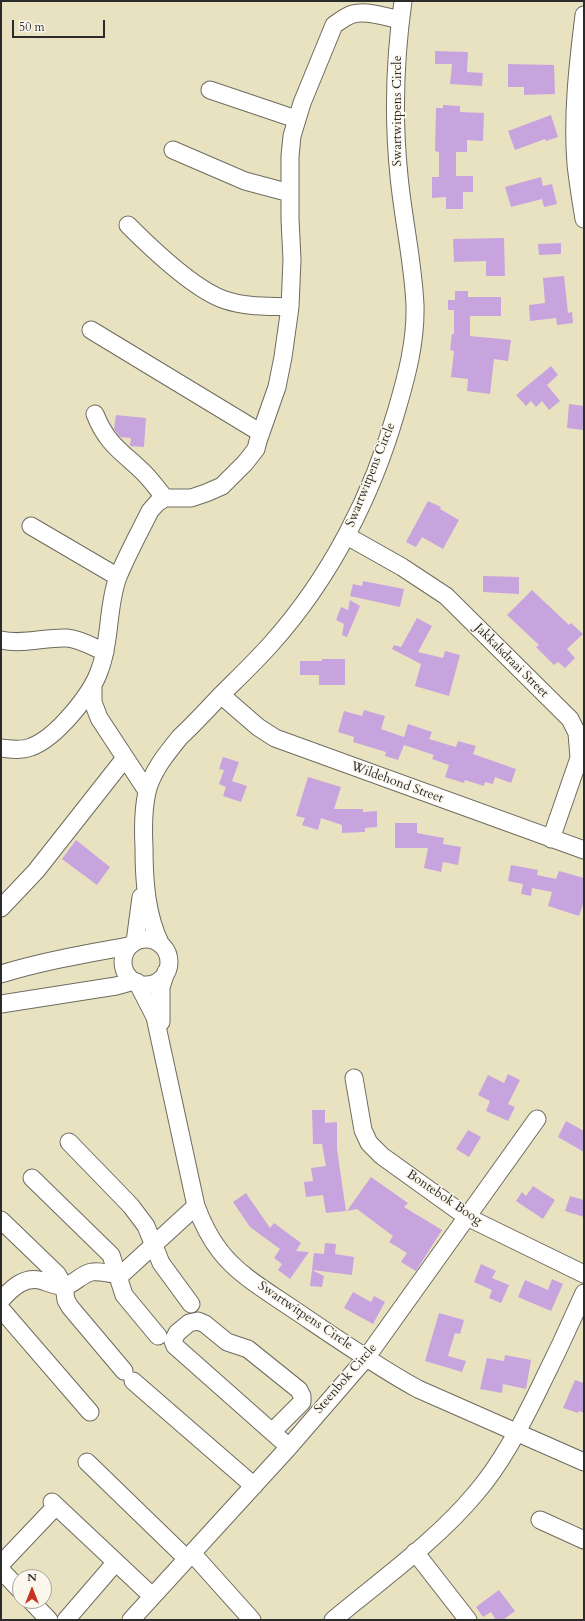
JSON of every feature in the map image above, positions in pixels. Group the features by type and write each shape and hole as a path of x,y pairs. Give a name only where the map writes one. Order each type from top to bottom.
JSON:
{"street":[{"name":"Swartwitpens Circle","path":"161,945 151,921 144,881 143,827 147,791 159,765 168,751 263,653 285,628 312,592 347,536 367,493 387,441 406,380 415,318 413,282 401,194 396,139 396,87 400,20 403,1"},
{"path":"1,748 16,750 31,747 46,739 80,705 93,686 100,670 105,652 113,595 118,577 150,511 157,503 165,498 192,498 206,494 222,486 256,449 277,387 290,307 292,260 290,156 296,119 334,25 354,13 400,20"},
{"path":"584,15 577,76 575,135 581,179 584,219"},
{"path":"210,90 296,119"},
{"path":"173,150 245,181 290,193"},
{"path":"128,225 181,272 201,287 225,300 254,306 290,307"},
{"path":"91,330 261,433"},
{"path":"95,414 101,430 109,441 146,475 165,498"},
{"path":"31,526 118,577"},
{"name":"Jakkalsdraai Street","path":"347,536 402,567 446,596 570,720 577,733 579,758 551,839"},
{"path":"1,640 22,642 68,638 80,641 105,652"},
{"path":"93,686 94,702 99,718 147,791"},
{"name":"Wildehond Street","path":"221,695 258,727 275,738 584,850"},
{"path":"1,908 41,865 125,758"},
{"name":"Swartwitpens Circle","path":"131,944 144,881"},
{"path":"1,974 31,965 148,939 161,945 166,951 168,958 166,972 157,982 150,984 135,982 64,995 1,1004"},
{"path":"131,944 123,957 124,968 130,978 135,982"},
{"name":"Swartwitpens Circle","path":"164,1052 160,994 166,972"},
{"name":"Swartwitpens Circle","path":"135,982 155,1017 164,1052 196,1206 202,1223 220,1252 231,1263 265,1290 381,1369 418,1389 517,1434 584,1462"},
{"name":"Bontebok Boog","path":"354,1078 363,1130 370,1143 382,1156 468,1217 584,1274"},
{"name":"Steenbok Circle","path":"131,1620 289,1447 366,1358 537,1119"},
{"path":"69,1142 131,1206 146,1226 161,1263 191,1304"},
{"path":"32,1178 111,1255 124,1295 158,1336"},
{"path":"90,1412 1,1301 16,1285 23,1282 41,1280 64,1286 68,1285 84,1274 92,1272 118,1275 122,1274 196,1206"},
{"path":"1,1220 57,1274 64,1286 66,1300 70,1308 128,1376 254,1486"},
{"path":"338,1618 415,1552 476,1494 517,1434 556,1355 584,1293"},
{"path":"272,1432 302,1402 302,1396 299,1390 248,1349 227,1342 202,1322 189,1322 177,1333 173,1341 175,1346 272,1432 289,1447"},
{"path":"87,1462 189,1555 252,1620"},
{"path":"1,1564 54,1504 152,1596"},
{"path":"540,1520 584,1540"},
{"path":"415,1552 468,1620"},
{"path":"66,1620 116,1562"},
{"path":"1,1570 12,1582"},
{"path":"39,1609 49,1620"}],"building":[{"path":"435,51 468,52 467,72 483,73 482,86 450,84 452,64 435,64"},
{"path":"508,64 554,65 555,94 524,95 524,87 508,87"},
{"path":"443,105 460,106 460,112 484,113 483,141 467,140 467,152 456,152 456,176 473,176 473,192 463,192 463,209 446,209 446,197 432,198 432,177 439,177 439,152 435,151 436,108 443,108"},
{"path":"551,115 558,137 546,141 545,139 515,150 508,131"},
{"path":"541,177 543,186 552,184 557,204 544,207 542,199 511,207 505,187"},
{"path":"504,238 505,276 486,276 486,261 454,262 453,239"},
{"path":"561,243 561,254 539,255 538,244"},
{"path":"564,276 568,313 572,312 573,323 557,325 556,318 530,321 529,305 545,303 543,278"},
{"path":"455,291 468,291 468,297 501,297 501,316 470,316 470,336 511,340 508,361 494,359 490,394 467,391 468,379 451,377 454,351 450,350 452,334 454,334 454,310 448,310 448,300 455,300"},
{"path":"551,366 558,375 547,385 560,401 549,410 542,401 536,407 531,401 526,406 516,395"},
{"path":"569,404 584,406 584,430 567,428"},
{"path":"116,415 146,418 144,447 130,446 131,438 120,437 114,429"},
{"path":"428,501 441,507 440,509 459,520 443,549 422,537 416,547 406,542"},
{"path":"483,576 519,577 519,594 483,592"},
{"path":"363,581 404,589 400,607 350,596 353,584 362,586"},
{"path":"532,590 569,625 571,623 583,634 567,649 575,658 565,668 558,662 554,665 536,647 539,645 507,615"},
{"path":"350,600 360,606 347,637 342,635 344,624 336,620 341,607 348,610"},
{"path":"417,618 432,626 418,652 443,658 445,651 460,655 449,696 415,686 421,664 392,649 394,645 401,647"},
{"path":"322,659 345,659 345,685 319,685 319,675 300,675 300,661 322,661"},
{"path":"364,710 385,716 381,729 404,737 408,724 432,732 429,739 456,747 458,741 476,746 473,754 516,769 511,783 495,777 493,784 485,782 484,786 465,780 464,783 445,777 449,765 432,759 434,755 404,745 398,760 385,756 386,752 353,742 354,737 338,732 344,711 362,716"},
{"path":"223,757 239,762 232,781 247,786 241,802 223,796 226,787 219,784 224,770 219,769"},
{"path":"308,777 341,787 334,809 363,809 363,812 377,811 377,827 365,828 365,832 342,833 342,825 321,818 318,830 302,825 305,818 296,816"},
{"path":"395,823 417,823 417,833 444,838 443,844 461,847 458,865 443,862 441,872 424,868 428,848 395,848"},
{"path":"76,840 110,867 97,885 62,859"},
{"path":"511,865 538,870 537,875 556,879 559,871 584,878 584,901 579,916 548,906 552,892 532,888 531,896 521,894 523,884 508,881"},
{"path":"508,1074 520,1080 508,1104 515,1107 508,1121 486,1111 490,1101 478,1095 488,1075 504,1083"},
{"path":"312,1110 325,1110 325,1123 337,1122 337,1149 346,1211 326,1213 323,1195 306,1197 304,1182 313,1181 311,1168 326,1166 322,1144 313,1144"},
{"path":"566,1121 584,1131 584,1152 558,1137"},
{"path":"468,1130 481,1137 469,1157 456,1149"},
{"path":"371,1177 408,1203 404,1207 442,1230 416,1271 401,1262 407,1253 389,1242 393,1236 357,1209 347,1211"},
{"path":"533,1186 555,1200 543,1219 516,1201 522,1192 526,1196"},
{"path":"246,1193 270,1228 274,1223 301,1243 296,1251 309,1252 290,1279 278,1270 282,1264 274,1258 280,1249 250,1227 233,1202"},
{"path":"570,1196 584,1200 584,1217 565,1211"},
{"path":"325,1243 336,1244 335,1254 354,1257 352,1275 312,1270 324,1276 322,1287 310,1286 314,1253 324,1254"},
{"path":"481,1264 496,1271 492,1278 509,1285 501,1303 489,1298 492,1290 474,1282"},
{"path":"552,1279 563,1284 551,1311 518,1297 525,1280 548,1290"},
{"path":"353,1292 371,1302 374,1296 385,1302 373,1324 344,1308"},
{"path":"439,1313 464,1320 460,1334 455,1333 448,1356 466,1361 462,1372 425,1361"},
{"path":"505,1355 531,1360 526,1389 503,1384 502,1393 480,1389 487,1358 504,1361"},
{"path":"575,1380 584,1383 584,1413 579,1411 578,1413 563,1408"},
{"path":"499,1590 515,1611 503,1620 496,1620 491,1612 483,1617 476,1607"}]}
